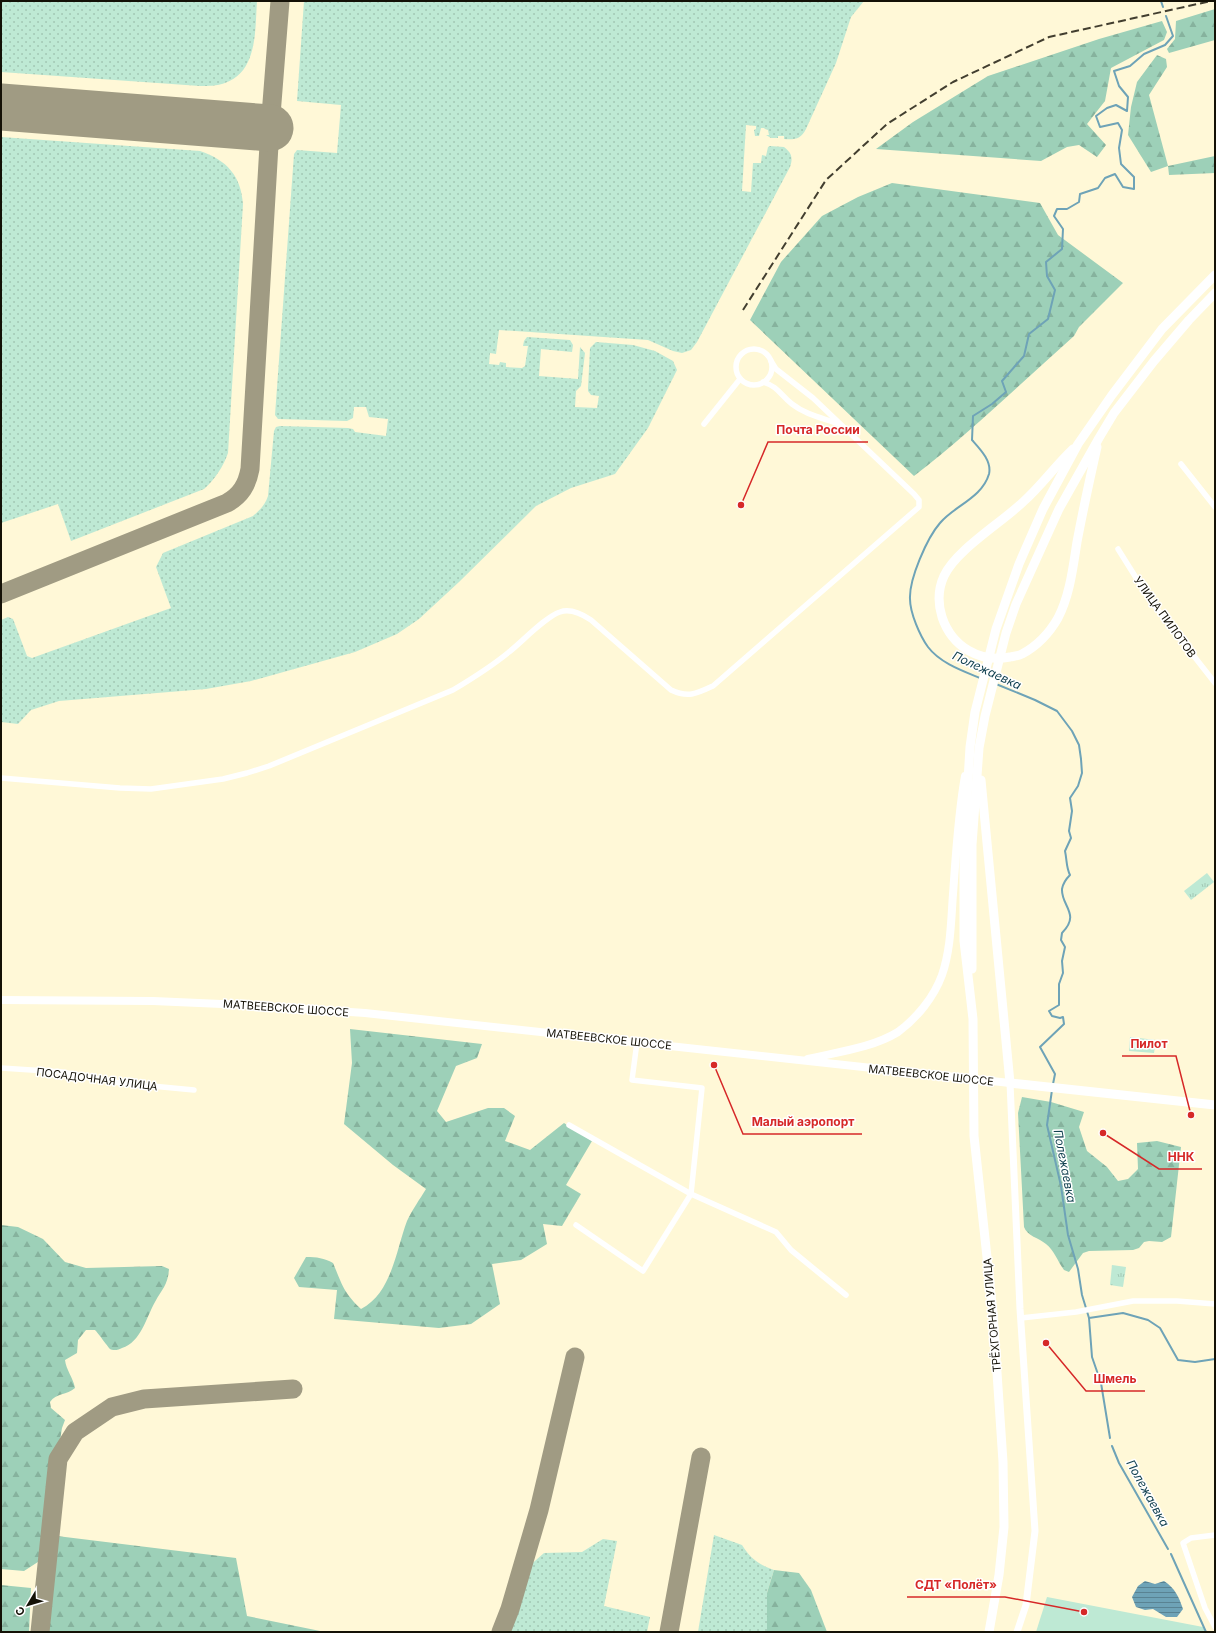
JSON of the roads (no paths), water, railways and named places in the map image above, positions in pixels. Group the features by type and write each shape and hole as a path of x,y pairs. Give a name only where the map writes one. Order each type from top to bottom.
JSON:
{"main road":[{"path":"1010,1083 985,825 974,747 975,712 996,629 1025,550 1043,509 1078,444 1112,395 1162,329 1215,274"},
{"path":"801,1060 883,1039 898,1031 912,1019 926,1004 935,990 942,975 947,956 951,928 959,810 974,747 984,716 1006,633 1016,604 1040,548 1059,509 1114,413 1154,361 1189,320 1215,293"},
{"path":"1078,444 1056,466 1033,493 960,554 943,577 939,591 939,608 944,624 952,638 973,653 998,659 1021,654 1035,646 1047,634 1058,618 1065,599 1071,573 1099,438"},
{"name":"ТРЁХГОРНАЯ УЛИЦА","path":"974,747 964,848 964,941 973,1019 974,1136 993,1314 1003,1462 1004,1527 999,1575 989,1632"},
{"name":"МАТВЕЕВСКОЕ ШОССЕ","path":"1,1000 153,1001 288,1007 365,1013 1215,1105"}],"street":[{"path":"1,778 120,788 151,789 223,779 247,773 269,766 454,690 480,674 548,619 560,612 570,611 581,613 591,620 671,690 681,695 701,692 713,686 919,507 920,500 842,426 807,394 776,369 763,351 752,349 747,350 738,358 736,368 740,379 751,384 763,382 774,386 792,404 813,416 842,426"},
{"path":"763,382 770,373 770,361"},
{"path":"704,424 740,379"},
{"path":"1181,464 1215,507"},
{"name":"УЛИЦА ПИЛОТОВ","path":"1118,549 1150,600 1215,683"},
{"path":"576,1225 643,1271 691,1194 702,1088 632,1080 637,1042"},
{"name":"ПОСАДОЧНАЯ УЛИЦА","path":"1,1068 62,1072 120,1083 194,1090"},
{"path":"1010,1083 1021,1318 1035,1531 1026,1606 1017,1632"},
{"path":"569,1125 691,1194 776,1232 792,1250 846,1295"},
{"path":"1021,1318 1076,1312 1132,1301 1177,1301 1215,1304"},
{"path":"1215,1536 1192,1538 1183,1544 1205,1608 1215,1627"}],"water":[{"path":"1145,1581 1155,1584 1164,1581 1174,1590 1183,1609 1177,1617 1166,1617 1153,1609 1145,1610 1136,1607 1132,1597 1138,1586"}],"waterway":[{"name":"Полежаевка","path":"1161,1 1163,7"},
{"name":"Полежаевка","path":"980,678 945,662 928,647 919,631 910,605 912,581 925,548 940,523 974,496 985,482 989,474 989,464 982,451 972,440 973,416 992,404 1006,392 1002,381 1024,356 1029,334 1048,319 1055,290 1047,276 1046,262 1062,249 1063,229 1054,216 1057,209 1067,209 1079,202 1080,194 1098,188 1105,178 1115,174 1123,187 1134,189 1134,177 1121,164 1119,148 1122,130 1118,123 1100,127 1096,116 1107,108 1116,105 1127,111 1128,97 1119,86 1114,71 1130,66 1144,54 1165,45 1173,36 1166,16"},
{"name":"Полежаевка","path":"996,684 1057,711 1072,731 1079,745 1081,759 1082,773 1078,786 1070,798 1072,811 1069,831 1071,838 1065,851 1070,875 1065,881 1062,889 1062,895 1069,910 1070,920 1062,933 1061,940 1065,947 1062,961 1063,973 1059,984 1059,1005 1049,1011 1052,1016 1060,1018 1063,1017 1064,1024 1040,1047 1055,1074 1053,1084"},
{"name":"Полежаевка","path":"1052,1090 1047,1125 1061,1186 1068,1235 1078,1269 1082,1295 1089,1318 1092,1357 1101,1383 1110,1438"},
{"name":"Полежаевка","path":"1089,1318 1123,1313 1148,1320 1160,1328 1178,1360 1195,1362 1215,1359"},
{"name":"Полежаевка","path":"1112,1446 1119,1463 1168,1549"},
{"name":"Полежаевка","path":"1171,1554 1206,1632"}],"railway":[{"path":"743,310 826,180 887,124 953,82 1049,37 1211,1"}],"place":[{"name":"Почта России","path":"741,505"},
{"name":"Малый аэропорт","path":"714,1065"},
{"name":"Пилот","path":"1191,1115"},
{"name":"ННК","path":"1103,1133"},
{"name":"Шмель","path":"1046,1343"},
{"name":"СДТ «Полёт»","path":"1084,1612"}]}
